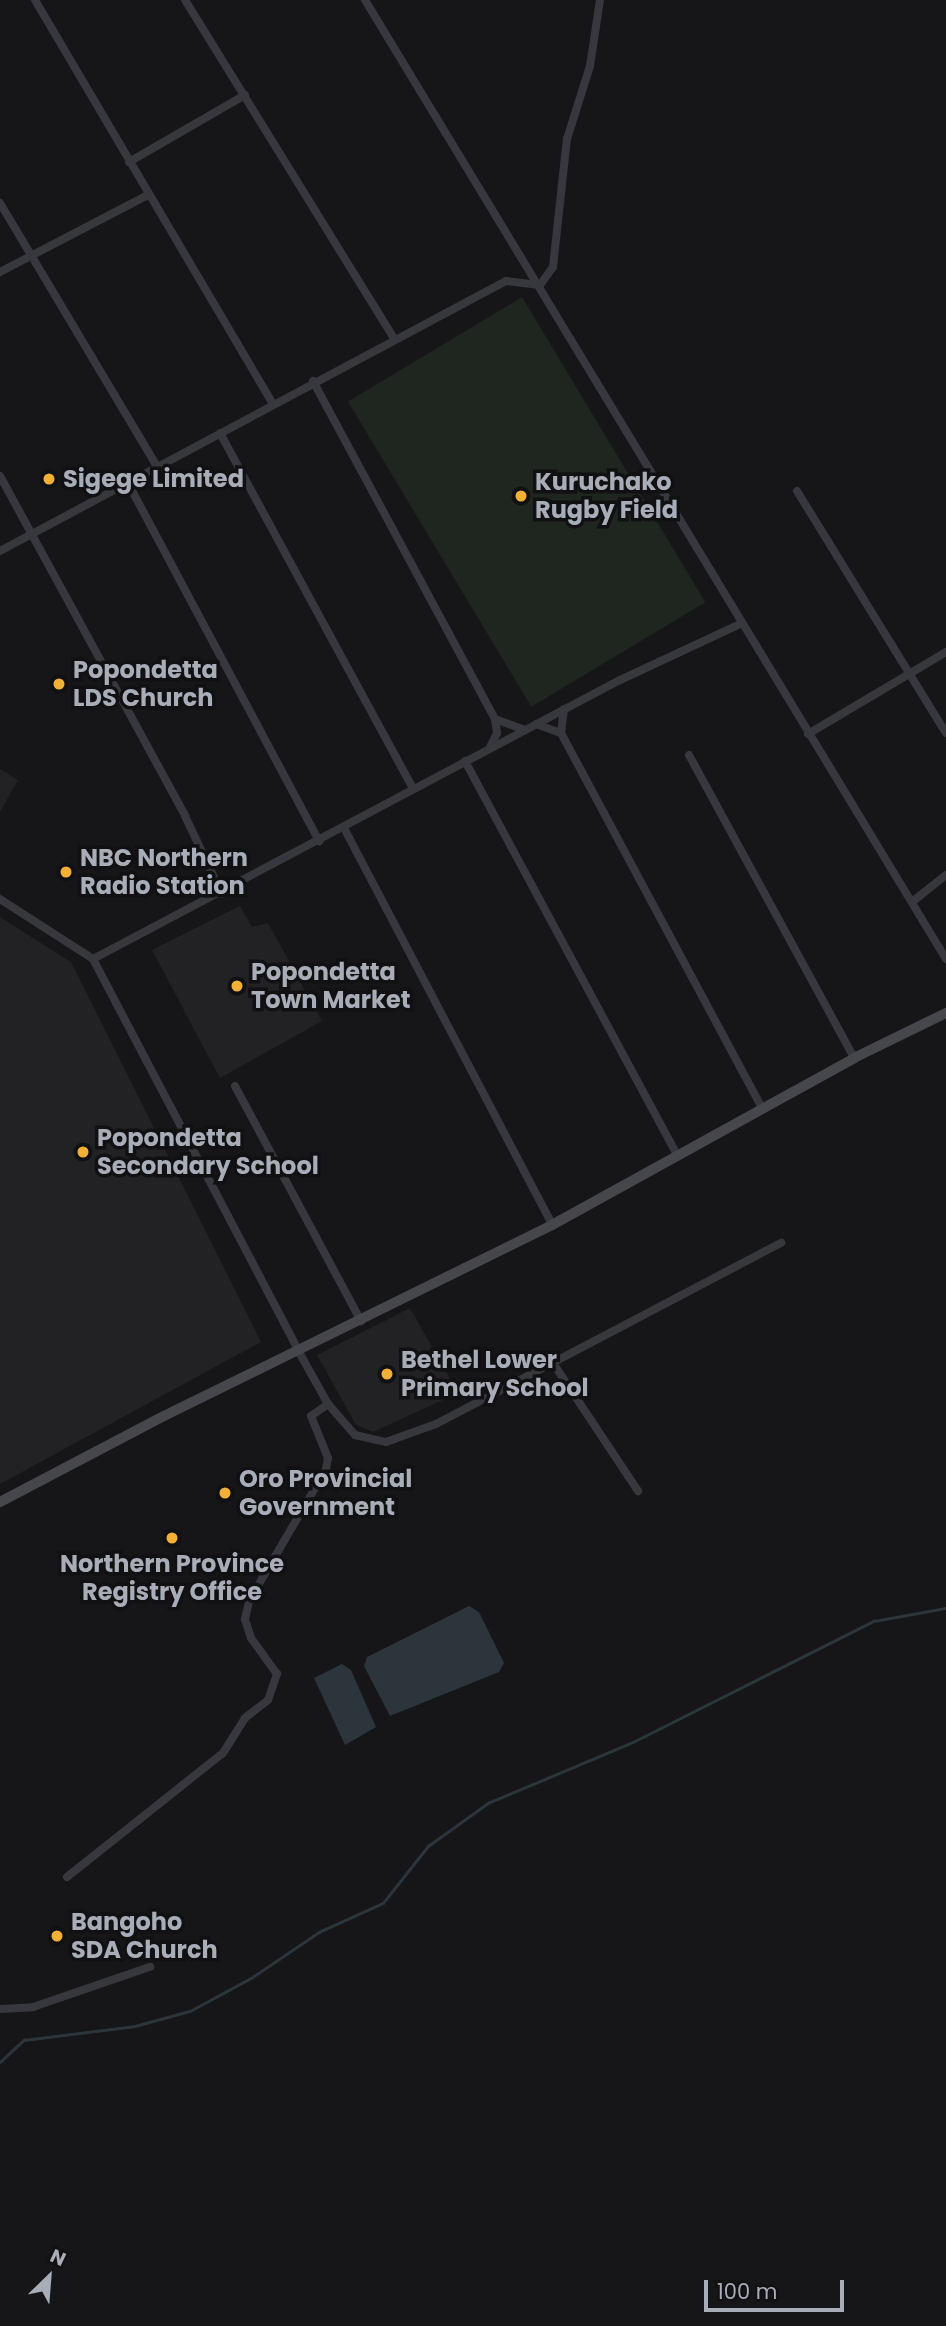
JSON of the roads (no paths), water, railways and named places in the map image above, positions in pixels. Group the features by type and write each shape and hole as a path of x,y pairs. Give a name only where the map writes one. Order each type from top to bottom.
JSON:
{"main road":[{"path":"0,1502 164,1416 299,1352 552,1225 855,1058 946,1013"}],"street":[{"path":"35,0 272,402"},
{"path":"185,0 394,339"},
{"path":"365,0 540,285 740,624 946,959"},
{"path":"540,285 553,267 567,139 590,66 600,0"},
{"path":"129,162 245,96"},
{"path":"0,272 148,195"},
{"path":"0,203 158,468"},
{"path":"0,551 129,485 272,402 506,281 540,285"},
{"path":"313,381 495,719 496,733 489,749"},
{"path":"220,433 413,789"},
{"path":"0,476 185,816 222,894"},
{"path":"129,485 319,841"},
{"path":"797,491 946,733"},
{"path":"93,958 222,894 564,709 740,624"},
{"path":"808,734 946,652"},
{"path":"564,709 561,733 763,1109"},
{"path":"495,719 525,730"},
{"path":"536,724 561,733"},
{"path":"689,755 855,1058"},
{"path":"465,761 678,1156"},
{"path":"344,828 552,1225"},
{"path":"912,902 946,874"},
{"path":"0,900 93,958 299,1352 328,1404 355,1435 386,1441 436,1424 781,1243"},
{"path":"235,1086 361,1321"},
{"path":"553,1363 638,1491"},
{"path":"67,1877 223,1753 246,1718 268,1700 277,1674 251,1638 245,1619 249,1601 326,1469 328,1458 311,1416 328,1404"},
{"path":"0,2009 33,2007 150,1967"}],"waterway":[{"path":"0,2062 24,2040 135,2026 190,2011 251,1978 319,1932 383,1903 428,1846 488,1803 633,1742 874,1621 946,1608"}],"place":[{"name":"Sigege Limited","path":"49,479"},
{"name":"Kuruchako Rugby Field","path":"521,496"},
{"name":"Popondetta LDS Church","path":"59,684"},
{"name":"NBC Northern Radio Station","path":"66,872"},
{"name":"Popondetta Town Market","path":"237,986"},
{"name":"Popondetta Secondary School","path":"83,1152"},
{"name":"Bethel Lower Primary School","path":"387,1374"},
{"name":"Oro Provincial Government","path":"225,1493"},
{"name":"Northern Province Registry Office","path":"172,1538"},
{"name":"Bangoho SDA Church","path":"57,1936"}]}
